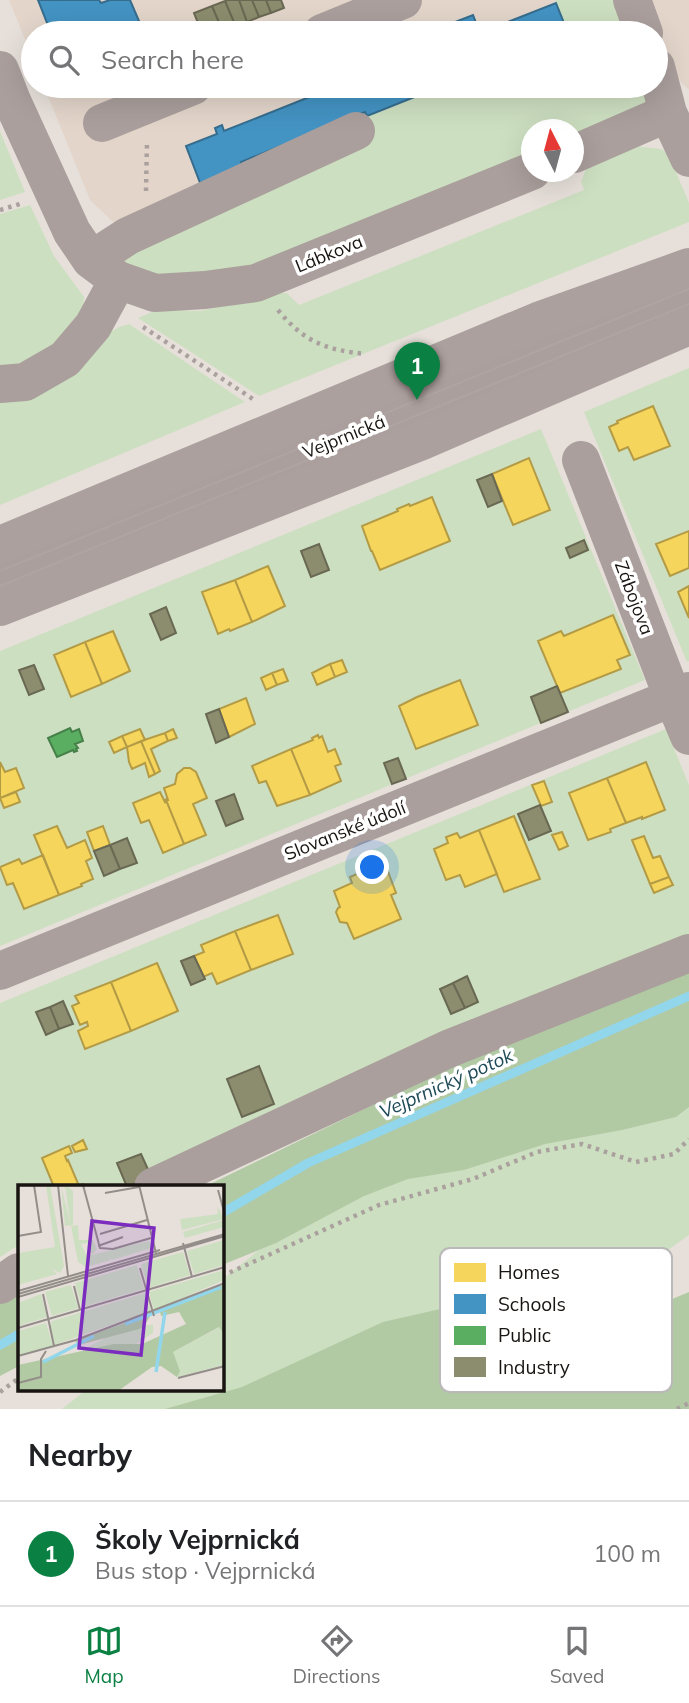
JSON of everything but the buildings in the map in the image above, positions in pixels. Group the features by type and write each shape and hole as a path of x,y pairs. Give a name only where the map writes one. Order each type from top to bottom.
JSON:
{"main road":[{"name":"Vejprnická","path":"0,545 538,321 689,267"},
{"name":"Vejprnická","path":"0,607 422,441 689,326"}],"street":[{"path":"352,21 404,0"},
{"path":"632,0 640,21"},
{"path":"3,86 72,232 105,270"},
{"path":"102,123 164,98"},
{"path":"664,98 668,113 689,158"},
{"path":"584,149 668,113"},
{"path":"0,383 25,382 65,359 93,326 105,270 128,236 356,131"},
{"name":"Lábkova","path":"105,270 155,293 256,283 521,175"},
{"name":"Vejprnická","path":"0,579 689,296"},
{"name":"Zábojova","path":"581,460 681,695 689,736"},
{"name":"Slovanské údolí","path":"0,971 681,695"},
{"path":"157,1185 448,1049 689,953"},
{"path":"0,1285 18,1273"}],"path":[{"path":"144,228 149,104"},
{"path":"256,283 289,324 309,340 341,351 375,355"},
{"path":"224,1275 379,1205 473,1180 537,1152 582,1143 635,1162 674,1154 689,1139"},
{"path":"0,1392 18,1379"},
{"path":"677,1409 689,1404"}],"shaded area":[{"path":"9,0 689,0 689,90 681,82 672,65 668,66 668,21 21,21 21,30"},
{"path":"49,98 583,98 530,119 521,119 521,123 158,265 90,200"}],"green space":[{"path":"555,0 615,0 623,21 563,21"},
{"path":"412,98 653,98 584,132 584,119 521,119 521,158 256,269 167,280 132,269 117,258 367,116"},
{"path":"0,131 25,192 0,200"},
{"path":"635,146 661,149 668,153 689,203 689,222 259,396 138,318 163,310 200,311 279,293 287,293 299,305 584,190 581,182 584,182 586,169"},
{"path":"30,205 54,256 84,297 83,309 48,353 17,366 0,368 0,214"},
{"path":"129,324 245,402 0,505 0,394 119,327"},
{"path":"689,368 689,661 687,662 584,412"},
{"path":"541,429 645,680 0,946 0,651"},
{"path":"666,729 689,785 689,937 485,1020 134,1185 18,1185 18,1246 0,1257 0,1003"},
{"path":"689,965 689,1107 676,1117 545,1144 464,1170 408,1179 364,1196 276,1243 224,1264 224,1185 208,1185 463,1061"},
{"path":"689,1077 689,1235 671,1248 440,1248 440,1392 497,1392 478,1409 62,1409 83,1392 224,1392 224,1278 276,1236 536,1091"},
{"path":"18,1288 18,1367 0,1376 0,1299"},
{"path":"689,1292 689,1409 165,1409 242,1387 383,1322 440,1309 440,1392 672,1392 672,1299"}],"waterway":[{"name":"Vejprnický potok","path":"224,1212 308,1163 689,996"},
{"name":"Vejprnický potok","path":"0,1345 18,1335"}],"tram line":[{"path":"0,571 689,289"},
{"path":"0,586 689,304"}],"place":[{"name":"Školy Vejprnická","path":"417,400"}]}
